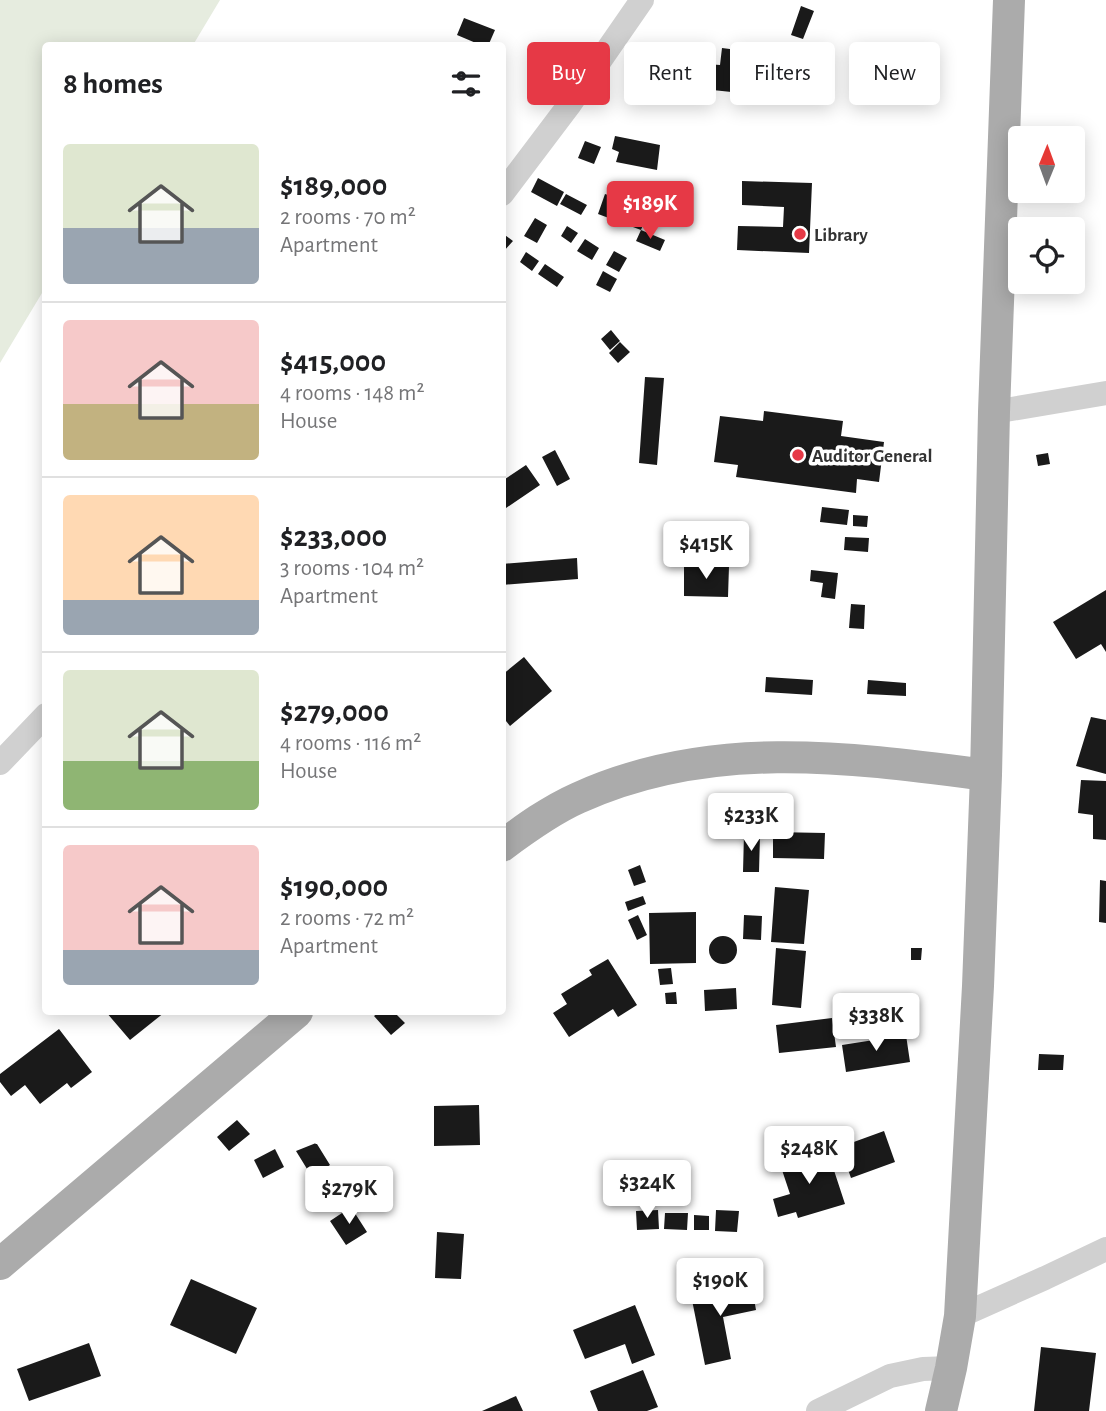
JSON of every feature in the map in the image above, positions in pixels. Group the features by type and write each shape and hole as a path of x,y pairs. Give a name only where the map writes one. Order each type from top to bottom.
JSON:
{"main road":[{"path":"941,1411 960,1316 978,986 1009,0"},
{"path":"506,843 532,824 578,798 640,775 696,762 760,757 826,757 986,775"},
{"path":"0,1264 293,1015"}],"street":[{"path":"506,189 570,104 642,0"},
{"path":"994,412 1106,393"},
{"path":"0,764 42,719"},
{"path":"960,1316 1106,1249"},
{"path":"818,1411 890,1376 923,1369 951,1368"}],"shaded area":[{"path":"0,0 220,0 195,42 42,42 42,293 0,363"}],"building":[{"path":"801,6 814,11 803,39 791,35"},
{"path":"464,18 495,30 490,42 474,42 457,35"},
{"path":"722,48 730,49 730,92 716,90 716,65 720,65"},
{"path":"615,136 660,145 657,170 616,162 619,152 612,149"},
{"path":"585,141 601,147 594,164 578,158"},
{"path":"538,178 564,192 557,206 531,192"},
{"path":"742,181 812,183 809,253 737,250 738,226 783,227 784,207 742,205"},
{"path":"566,194 587,205 581,215 560,204"},
{"path":"605,194 649,209 641,230 598,214"},
{"path":"535,218 547,225 537,243 524,236"},
{"path":"567,226 578,233 571,243 561,236"},
{"path":"641,230 665,240 660,251 636,241"},
{"path":"506,236 513,241 506,249"},
{"path":"585,239 599,248 592,260 577,251"},
{"path":"614,251 627,258 619,272 606,265"},
{"path":"526,252 539,261 532,271 520,262"},
{"path":"545,264 564,277 557,287 538,274"},
{"path":"603,271 617,279 610,292 596,285"},
{"path":"611,330 620,341 610,350 601,339"},
{"path":"620,342 630,352 618,363 609,353"},
{"path":"645,377 664,378 657,465 639,463"},
{"path":"764,411 843,421 841,436 884,442 879,482 857,479 856,493 736,477 738,465 714,462 720,416 763,421"},
{"path":"555,450 570,479 557,486 542,457"},
{"path":"1048,453 1050,464 1038,466 1036,455"},
{"path":"526,465 540,485 506,508 506,478"},
{"path":"822,507 849,510 847,525 820,522"},
{"path":"853,515 868,516 867,527 853,526"},
{"path":"845,537 869,538 868,552 844,550"},
{"path":"577,558 578,579 506,585 506,564"},
{"path":"684,565 729,566 728,597 684,596"},
{"path":"811,570 838,573 835,599 821,597 823,583 810,581"},
{"path":"1106,590 1106,652 1101,644 1076,659 1053,622"},
{"path":"851,604 865,605 864,629 849,628"},
{"path":"524,657 552,691 510,726 506,721 506,672"},
{"path":"766,677 813,680 812,695 765,692"},
{"path":"868,680 906,683 906,696 867,694"},
{"path":"1091,717 1106,720 1106,774 1076,766"},
{"path":"1081,780 1106,781 1106,840 1093,839 1093,815 1078,813"},
{"path":"773,832 825,833 824,859 773,858"},
{"path":"744,834 760,835 759,872 743,872"},
{"path":"640,865 646,882 634,886 628,870"},
{"path":"1100,880 1106,881 1106,923 1099,922"},
{"path":"775,887 809,890 804,944 771,942"},
{"path":"643,896 646,904 628,911 625,902"},
{"path":"696,912 696,963 650,964 649,913"},
{"path":"638,915 647,935 637,940 628,920"},
{"path":"744,915 762,916 761,940 743,939"},
{"path":"723,936 733,940 737,950 733,960 723,964 713,960 709,950 713,940"},
{"path":"776,948 806,951 801,1008 772,1005"},
{"path":"911,948 922,948 921,960 911,960"},
{"path":"608,959 637,1005 618,1017 613,1009 569,1037 553,1013 567,1004 561,994 592,975 589,970"},
{"path":"671,968 673,984 660,985 658,969"},
{"path":"736,988 737,1009 705,1011 704,990"},
{"path":"676,992 677,1004 666,1004 665,993"},
{"path":"109,1015 161,1015 130,1040"},
{"path":"397,1015 405,1023 391,1035 374,1016"},
{"path":"832,1018 836,1047 779,1053 776,1025"},
{"path":"59,1029 92,1072 71,1088 67,1083 40,1104 25,1085 11,1096 0,1082 0,1074"},
{"path":"906,1035 910,1062 846,1072 842,1045"},
{"path":"1039,1054 1064,1055 1063,1070 1038,1070"},
{"path":"479,1105 480,1145 434,1146 434,1106"},
{"path":"237,1120 250,1134 229,1151 217,1137"},
{"path":"884,1131 895,1162 851,1178 840,1147"},
{"path":"316,1143 330,1165 312,1177 296,1151"},
{"path":"275,1149 284,1167 263,1178 254,1160"},
{"path":"827,1149 845,1204 798,1218 796,1212 778,1217 773,1199 790,1194 780,1164"},
{"path":"351,1207 367,1232 346,1245 330,1221"},
{"path":"658,1210 659,1229 637,1230 636,1211"},
{"path":"716,1210 739,1211 737,1232 715,1231"},
{"path":"665,1213 688,1213 687,1230 664,1229"},
{"path":"694,1215 709,1216 709,1230 694,1230"},
{"path":"437,1232 464,1234 461,1279 435,1278"},
{"path":"191,1279 257,1308 236,1354 170,1325"},
{"path":"751,1282 756,1310 723,1317 731,1359 705,1365 691,1295"},
{"path":"635,1305 655,1355 632,1364 625,1344 585,1359 573,1330"},
{"path":"89,1343 101,1376 29,1401 17,1369"},
{"path":"1041,1347 1096,1353 1089,1411 1034,1411"},
{"path":"643,1370 658,1407 647,1411 598,1411 590,1391"},
{"path":"516,1396 523,1411 482,1411"}],"place":[{"name":"Library","path":"800,234"},
{"name":"Auditor General","path":"798,455"}]}
